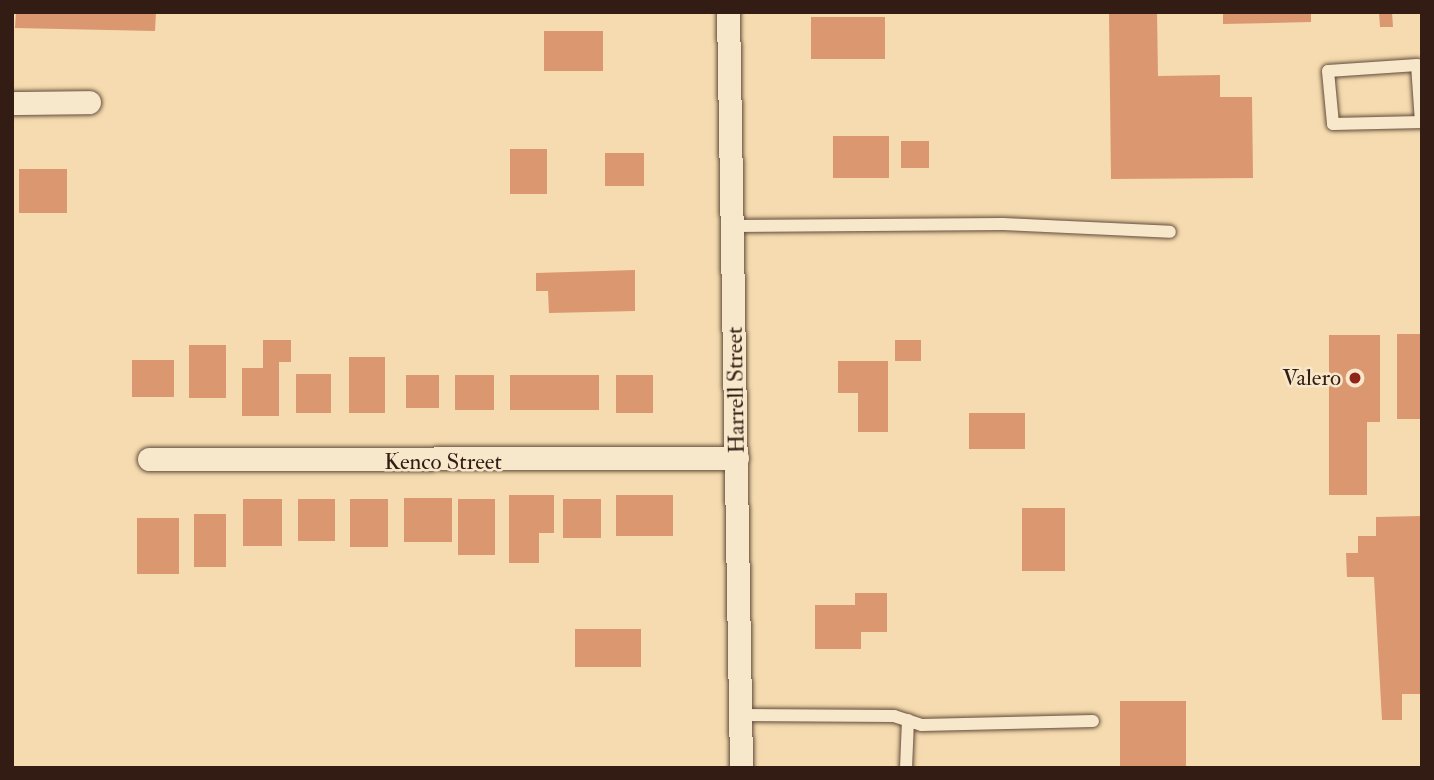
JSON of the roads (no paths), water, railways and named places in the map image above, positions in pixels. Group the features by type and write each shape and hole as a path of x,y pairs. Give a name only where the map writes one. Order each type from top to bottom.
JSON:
{"street":[{"name":"Harrell Street","path":"728,12 741,768"},
{"path":"12,103 89,103"},
{"name":"Kenco Street","path":"149,459 737,458"}],"lane":[{"path":"1417,65 1421,122 1333,124 1328,71 1417,65"},
{"path":"733,226 1003,224 1170,232"},
{"path":"740,715 894,716 922,725 1093,721"},
{"path":"906,768 908,720"}],"place":[{"name":"Valero","path":"1355,378"}]}
